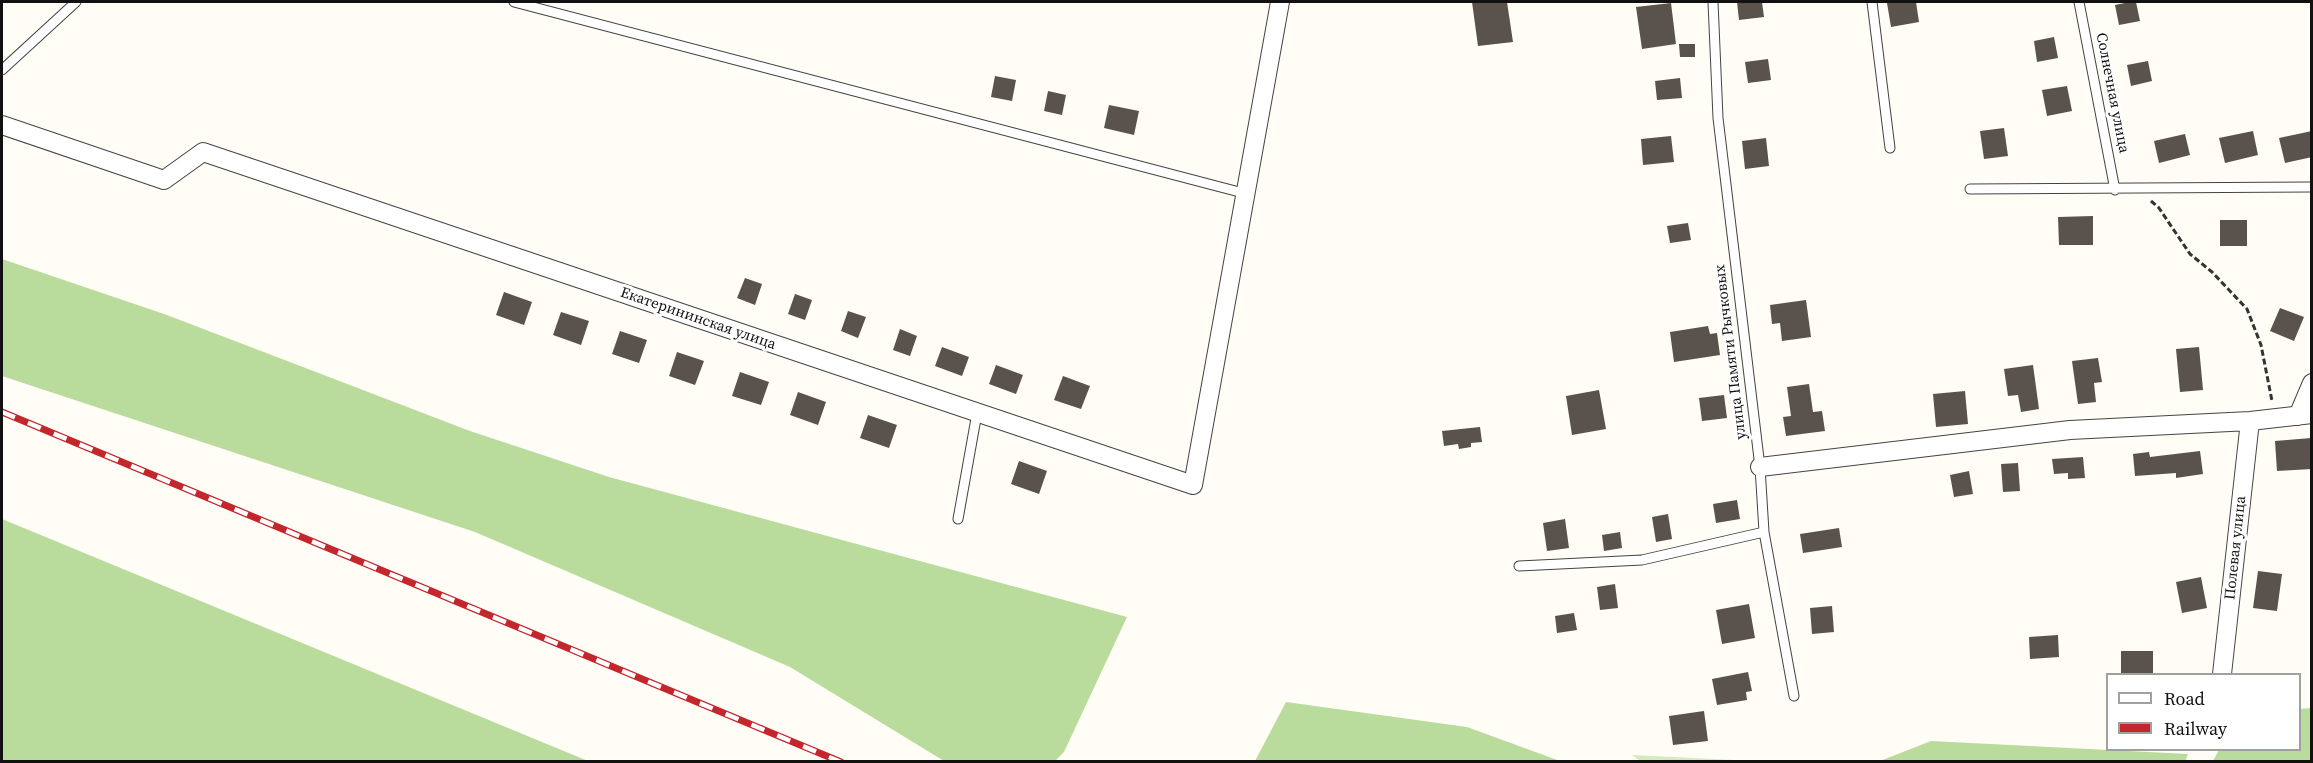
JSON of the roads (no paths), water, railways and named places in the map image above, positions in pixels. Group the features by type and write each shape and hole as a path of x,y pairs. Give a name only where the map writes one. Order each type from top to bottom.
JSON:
{"street":[{"path":"1246,194 1280,2"},
{"name":"Екатерининская улица","path":"2,125 164,180 203,153 1193,485 1246,194"},
{"path":"1760,467 2070,430 2250,421 2305,415 2312,383"},
{"name":"Полевая улица","path":"2222,673 2250,421"}],"lane":[{"path":"2,70 76,2"},
{"path":"514,2 1246,194"},
{"name":"улица Памяти Рычковых","path":"1713,2 1718,118 1760,467 1764,532 1794,696"},
{"path":"1872,2 1890,148"},
{"name":"Солнечная улица","path":"2079,2 2115,190"},
{"path":"1970,189 2115,190 2310,187"},
{"path":"958,519 977,413"},
{"path":"1519,566 1642,560 1764,532"}],"railway":[{"path":"2,412 841,762"}]}
